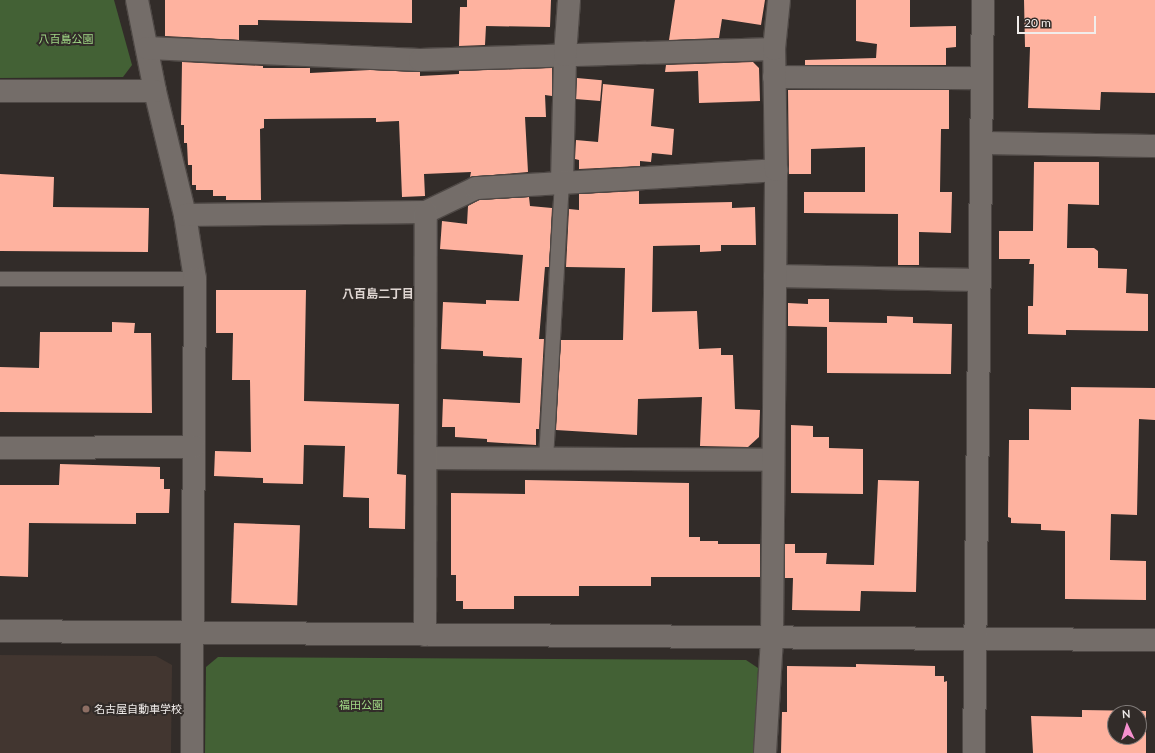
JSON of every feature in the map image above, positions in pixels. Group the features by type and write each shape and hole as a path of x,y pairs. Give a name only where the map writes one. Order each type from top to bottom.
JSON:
{"street":[{"path":"137,0 155,91 184,215 195,279 192,753"},
{"path":"562,182 565,55 569,0"},
{"path":"765,753 772,637 776,170 774,49 779,0"},
{"path":"974,753 983,0"},
{"path":"147,48 420,60 774,49"},
{"path":"774,77 982,78"},
{"path":"0,91 155,91"},
{"path":"982,143 1155,146"},
{"path":"184,215 426,212 476,188 776,170"},
{"path":"424,635 426,212"},
{"path":"775,276 980,280"},
{"path":"0,448 194,446"},
{"path":"426,458 773,460"},
{"path":"0,631 1155,640"}],"lane":[{"path":"546,459 562,182"},
{"path":"0,279 195,279"}],"shaded area":[{"name":"名古屋自動車学校","path":"0,655 156,656 172,665 171,753 0,753"}],"green space":[{"name":"八百島公園","path":"0,0 114,0 132,65 123,77 0,78"},
{"name":"福田公園","path":"218,657 746,660 758,668 754,753 205,753 206,667"}],"building":[{"path":"165,0 412,0 412,23 258,20 258,25 239,25 239,40 165,36"},
{"path":"467,0 551,0 550,27 486,26 485,45 459,46 460,7 467,7"},
{"path":"675,0 765,0 761,25 722,19 719,38 669,40"},
{"path":"856,0 910,0 910,27 956,26 956,47 946,48 946,65 805,65 805,60 876,58 877,44 856,41"},
{"path":"1024,0 1155,0 1155,93 1101,92 1100,110 1028,108 1030,47 1025,47"},
{"path":"182,62 263,66 263,68 310,68 310,73 370,70 420,72 420,76 459,74 459,71 552,68 552,96 545,95 546,117 525,117 528,172 470,177 471,172 424,174 425,196 402,197 399,121 376,122 376,118 264,119 264,128 260,129 261,200 226,200 226,196 213,196 213,190 196,190 196,185 192,185 192,165 188,165 187,143 184,143 184,125 181,125"},
{"path":"753,62 759,68 760,101 699,103 698,71 665,72 666,65"},
{"path":"577,78 602,80 600,101 575,99"},
{"path":"603,84 654,89 651,126 674,129 672,155 652,153 651,162 640,161 640,166 579,169 579,160 575,159 576,140 598,142"},
{"path":"788,90 949,90 949,129 941,129 940,192 952,192 951,233 919,232 919,265 898,265 898,214 804,213 804,192 865,192 865,147 811,149 811,174 789,174"},
{"path":"1034,162 1099,162 1099,205 1068,204 1067,248 1094,248 1098,251 1098,268 1127,269 1126,293 1148,294 1148,331 1066,330 1066,335 1028,334 1028,306 1033,306 1034,264 1029,264 1030,259 999,259 999,231 1033,231"},
{"path":"0,174 54,177 53,207 149,208 148,252 0,251"},
{"path":"639,191 639,204 732,202 732,208 755,207 756,245 721,245 721,251 700,252 700,245 653,246 652,312 697,311 699,349 721,348 721,355 733,355 735,409 760,410 759,437 748,447 700,446 702,397 638,399 637,435 556,430 561,340 623,340 625,268 566,267 569,209 579,210 579,194"},
{"path":"529,197 530,206 552,208 549,267 545,267 539,339 544,339 539,429 536,429 536,445 487,442 487,439 455,437 455,427 442,427 443,399 520,403 522,358 483,356 483,351 441,349 443,302 486,304 486,300 519,301 523,255 440,249 442,221 467,224 468,206 479,200"},
{"path":"216,290 306,290 304,401 399,404 397,474 406,475 405,529 369,528 369,498 343,497 345,446 304,445 303,484 263,483 263,478 214,476 215,451 251,452 250,380 232,380 233,333 216,333"},
{"path":"808,299 829,299 829,322 887,323 887,316 913,317 913,323 952,324 951,374 827,373 827,327 788,326 788,303 808,304"},
{"path":"112,322 135,323 134,333 151,333 152,413 0,412 0,367 39,368 40,332 112,332"},
{"path":"1071,387 1155,388 1155,420 1139,419 1137,515 1111,514 1110,560 1146,561 1146,600 1065,599 1065,531 1041,530 1041,524 1011,523 1011,518 1008,517 1009,440 1029,440 1029,409 1071,410"},
{"path":"791,425 813,426 813,437 829,437 829,448 863,449 863,494 791,493"},
{"path":"60,464 160,467 160,479 164,479 164,489 170,489 169,513 136,513 136,524 29,523 28,577 0,576 0,485 59,485"},
{"path":"525,480 689,483 689,537 700,537 700,541 718,541 718,544 760,544 760,577 651,577 651,586 579,586 579,596 514,596 514,609 463,609 463,601 456,601 456,575 451,575 451,493 525,494"},
{"path":"878,480 919,481 916,592 861,591 860,611 792,610 793,578 785,578 785,544 795,544 795,553 827,553 826,564 874,565"},
{"path":"234,523 300,525 297,605 231,603"},
{"path":"856,664 935,666 935,676 944,676 944,682 947,681 947,753 781,753 782,712 787,712 787,666 856,667"},
{"path":"1082,710 1107,710 1107,745 1146,745 1146,753 1033,753 1031,716 1082,717"}],"place":[{"name":"名古屋自動車学校","path":"86,709"}],"district":[{"name":"八百島二丁目","path":"378,294"}]}
